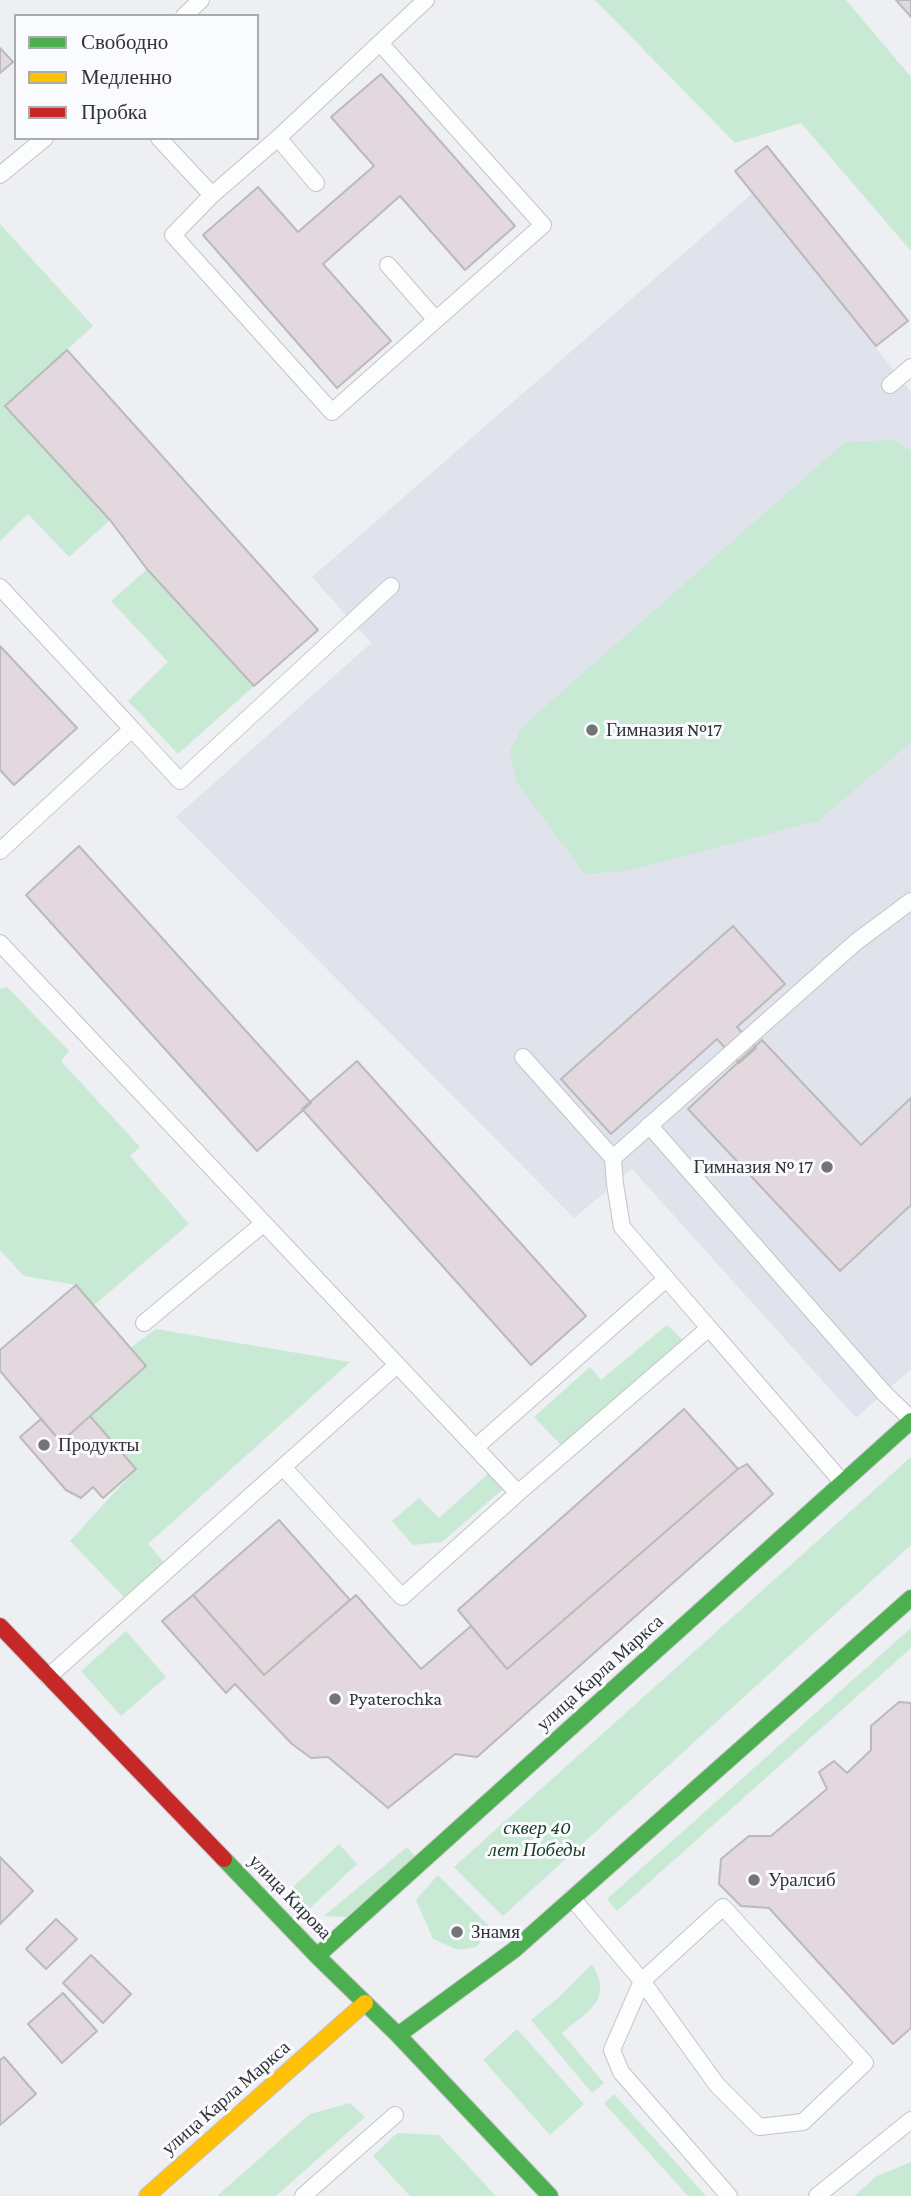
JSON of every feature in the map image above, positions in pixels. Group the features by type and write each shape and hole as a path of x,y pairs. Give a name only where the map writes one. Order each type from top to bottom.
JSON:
{"street":[{"name":"улица Карла Маркса","path":"317,1956 911,1420"},
{"path":"398,2035 513,1950 911,1598"},
{"name":"улица Кирова","path":"0,1626 317,1956 398,2035 550,2196"},
{"name":"улица Карла Маркса","path":"147,2196 365,2003"}],"lane":[{"path":"186,14 201,0"},
{"path":"380,43 543,225 332,412 173,235 212,195 278,138 426,0"},
{"path":"278,138 316,183"},
{"path":"0,175 43,140"},
{"path":"161,140 212,195"},
{"path":"388,265 436,320"},
{"path":"890,385 911,367"},
{"path":"0,587 180,781 391,586"},
{"path":"0,851 132,729"},
{"path":"614,1157 856,942 911,901"},
{"path":"0,943 518,1493"},
{"path":"523,1057 614,1157 622,1227 843,1483"},
{"path":"649,1125 884,1393 911,1420"},
{"path":"144,1323 264,1223"},
{"path":"476,1447 666,1279"},
{"path":"283,1467 402,1597 709,1328"},
{"path":"48,1677 397,1366"},
{"path":"572,1898 642,1982 717,2085 759,2127 803,2122 864,2063 723,1907 642,1982 612,2050 621,2072 729,2196"},
{"path":"303,2196 395,2115"},
{"path":"817,2196 911,2120"}],"shaded area":[{"name":"Гимназия №17","path":"753,193 911,392 911,1369 856,1418 632,1169 574,1218 176,817 371,643 312,577"}],"green space":[{"path":"595,0 846,0 911,77 911,251 801,123 735,143"},
{"path":"0,224 93,326 6,406 110,520 69,557 28,514 0,541"},
{"path":"894,440 911,451 911,742 818,821 626,871 585,874 516,782 510,751 522,727 845,442"},
{"path":"147,569 254,686 178,754 128,701 168,662 111,601"},
{"path":"7,987 69,1051 61,1061 140,1147 130,1156 189,1224 93,1306 76,1285 24,1276 0,1250 0,989"},
{"path":"667,1325 688,1345 566,1450 534,1417 590,1367 601,1380"},
{"path":"156,1329 350,1362 148,1544 164,1562 124,1597 70,1541 136,1469 90,1416 146,1366 130,1348"},
{"name":"сквер 40 лет Победы","path":"911,1457 911,1545 503,1916 454,1867"},
{"path":"489,1473 503,1489 442,1542 413,1545 392,1521 419,1498 439,1518"},
{"path":"911,1628 911,1648 617,1911 607,1899"},
{"path":"126,1631 166,1677 121,1716 81,1671"},
{"path":"339,1844 357,1864 307,1911 288,1892"},
{"path":"407,1847 416,1858 346,1917 324,1916"},
{"path":"438,1875 493,1930 476,1947 458,1950 433,1939 416,1900"},
{"path":"592,1964 598,1976 599,1996 588,2011 562,2033 604,2083 592,2093 531,2020"},
{"path":"517,2029 584,2104 550,2135 483,2060"},
{"path":"614,2094 706,2196 688,2196 604,2103"},
{"path":"350,2103 365,2117 276,2196 217,2196 310,2114"},
{"path":"397,2133 439,2135 496,2196 410,2196 373,2156"},
{"path":"911,2162 911,2196 854,2196 877,2176"}],"building":[{"path":"896,0 911,0 911,17"},
{"path":"0,48 13,62 0,73"},
{"path":"381,74 515,226 465,270 400,196 323,264 391,341 337,388 203,235 258,187 298,232 374,166 331,117"},
{"path":"767,146 908,321 876,346 735,171"},
{"path":"67,350 318,630 254,686 147,569 110,520 5,406"},
{"path":"0,646 77,728 14,785 0,770"},
{"path":"79,846 311,1103 257,1151 26,895"},
{"path":"733,926 785,984 737,1027 756,1048 739,1063 717,1039 611,1134 561,1079"},
{"name":"Гимназия № 17","path":"762,1040 861,1145 911,1098 911,1205 840,1271 688,1109"},
{"path":"357,1061 586,1316 531,1365 302,1109"},
{"path":"76,1285 146,1366 61,1442 0,1371 0,1350"},
{"path":"684,1409 738,1469 507,1669 458,1610"},
{"path":"90,1416 136,1469 103,1498 93,1487 81,1498 66,1490 20,1437 41,1419 61,1442"},
{"path":"747,1464 773,1494 477,1757 455,1754 388,1808 328,1757 311,1758 292,1744 235,1684 226,1693 162,1621 193,1595 264,1675 356,1595 421,1669 471,1626 507,1669"},
{"path":"279,1520 350,1600 264,1675 193,1595"},
{"path":"899,1702 911,1703 911,2028 893,2044 769,1908 741,1906 719,1884 721,1859 749,1836 771,1836 827,1789 819,1772 834,1761 847,1773 871,1750 871,1726"},
{"path":"0,1857 33,1891 0,1924"},
{"path":"56,1919 77,1939 46,1969 26,1949"},
{"path":"91,1955 131,1994 103,2023 63,1983"},
{"path":"63,1993 97,2031 62,2063 28,2024"},
{"path":"4,2057 36,2094 0,2125 0,2060"}],"traffic: fast":[{"path":"317,1956 911,1421"},
{"path":"398,2035 514,1950 911,1598"},
{"path":"224,1859 398,2035 550,2196"}],"traffic: slow":[{"path":"147,2196 365,2003"}],"traffic: jam":[{"path":"0,1626 224,1859"}],"place":[{"name":"Гимназия №17","path":"592,730"},
{"name":"Гимназия № 17","path":"827,1167"},
{"name":"Продукты","path":"44,1445"},
{"name":"Pyaterochka","path":"335,1699"},
{"name":"Уралсиб","path":"754,1880"},
{"name":"Знамя","path":"457,1932"}]}
